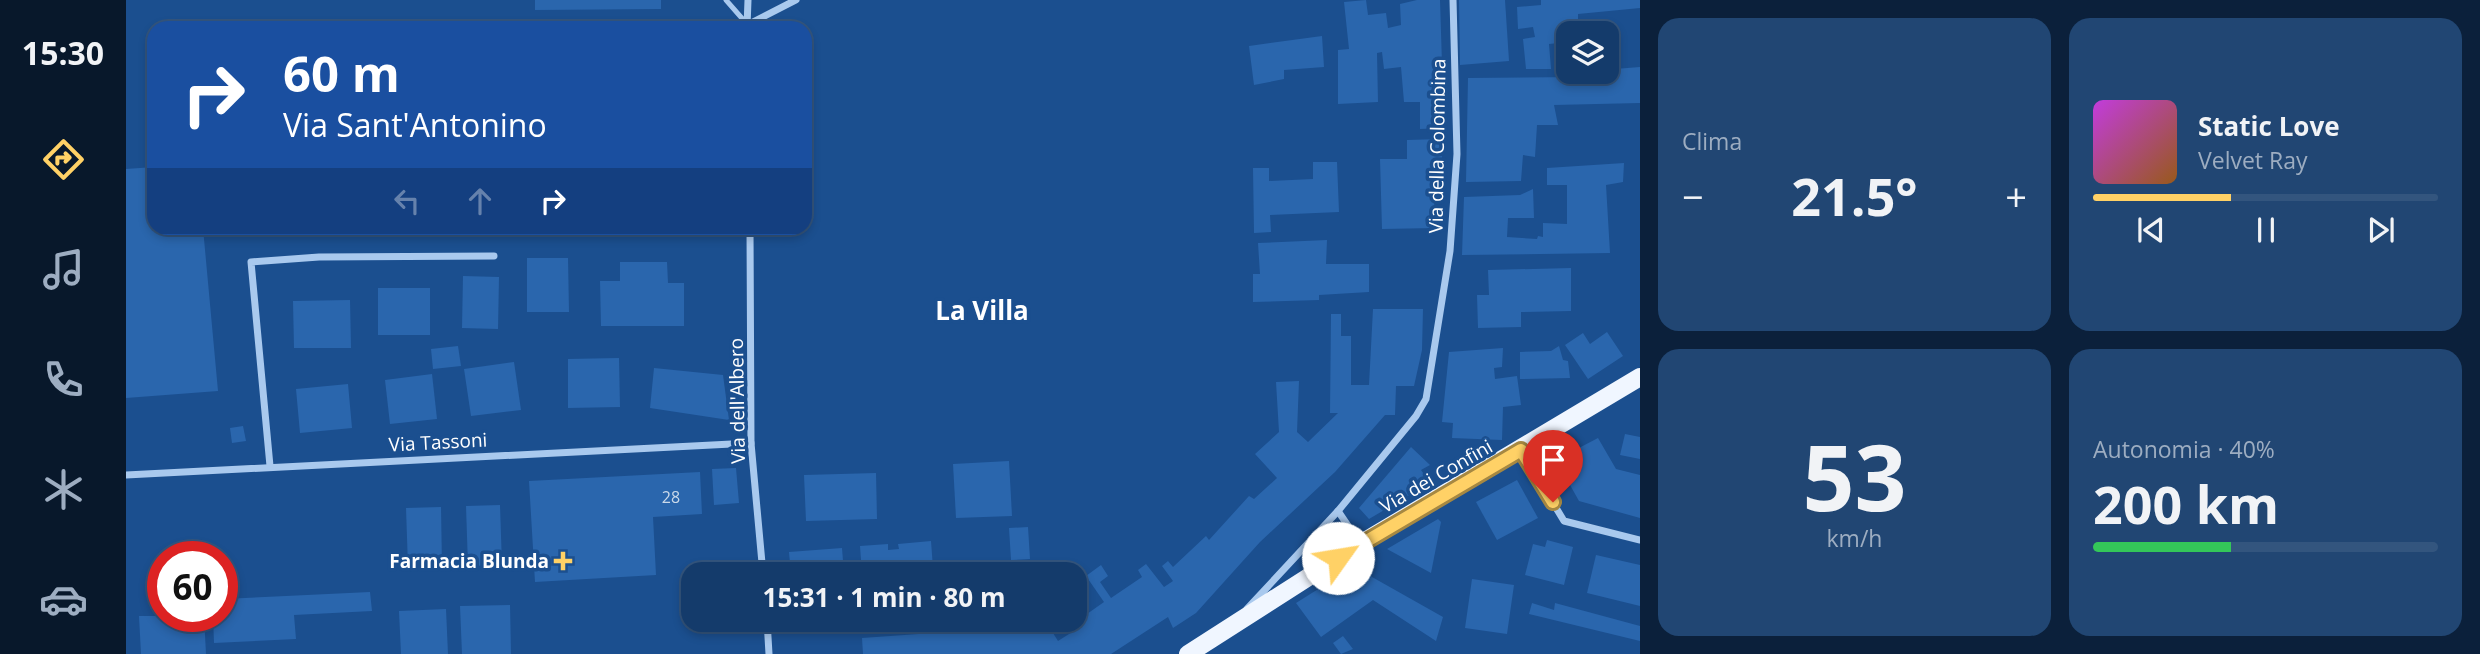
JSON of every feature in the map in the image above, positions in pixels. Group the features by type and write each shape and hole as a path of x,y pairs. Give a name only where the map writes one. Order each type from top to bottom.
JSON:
{"main road":[{"name":"Via dei Confini","path":"1188,654 1360,544 1640,377"}],"street":[{"path":"747,21 748,0"},
{"path":"756,21 796,0"},
{"name":"Via della Colombina","path":"1232,627 1338,511 1416,416 1426,399 1451,239 1457,154 1453,0"},
{"name":"Via dell'Albero","path":"750,235 751,443 762,562"},
{"path":"270,466 251,262 319,257 494,256"},
{"name":"Via Tassoni","path":"126,475 751,443"},
{"path":"1521,450 1564,521 1640,540"},
{"path":"1338,511 1360,544"},
{"path":"767,632 769,654"}],"lane":[{"path":"726,0 743,21"}],"building":[{"path":"535,0 661,0 661,9 535,10"},
{"path":"1366,0 1368,15 1386,13 1388,28 1401,25 1400,4 1417,0 1440,0 1444,128 1420,129 1420,102 1404,102 1401,67 1384,69 1382,52 1377,53 1378,102 1338,104 1338,50 1349,49 1344,2"},
{"path":"1459,0 1505,0 1509,61 1460,65"},
{"path":"1541,0 1640,0 1640,8 1578,14 1578,21 1556,21 1556,43 1549,44 1551,69 1526,69 1523,39 1535,37 1533,27 1518,29 1517,7 1541,5"},
{"path":"1322,36 1324,67 1284,70 1284,79 1254,85 1249,46"},
{"path":"1640,67 1640,103 1554,105 1558,125 1537,125 1535,157 1523,155 1521,181 1466,182 1468,78 1556,77 1556,84 1619,84 1619,69"},
{"path":"1441,139 1442,160 1433,161 1435,228 1382,229 1380,159 1407,159 1407,140"},
{"path":"1313,162 1337,162 1339,212 1270,215 1271,232 1254,233 1253,168 1269,168 1269,181 1313,179"},
{"path":"1624,163 1623,182 1606,185 1610,253 1462,255 1464,197 1520,195 1533,189 1534,218 1508,218 1507,237 1537,239 1538,236 1543,237 1543,223 1567,224 1567,185 1547,185 1547,168"},
{"path":"147,168 147,235 204,235 218,391 126,398 126,169"},
{"path":"1327,240 1326,264 1369,264 1369,292 1319,295 1319,300 1253,302 1253,274 1260,274 1258,243"},
{"path":"527,258 568,258 569,312 527,312"},
{"path":"620,262 667,262 668,283 684,283 684,326 601,326 600,281 620,281"},
{"path":"1571,268 1571,311 1521,312 1521,327 1478,328 1477,295 1489,295 1488,270"},
{"path":"463,276 499,277 498,329 462,328"},
{"path":"378,288 430,288 430,335 378,335"},
{"path":"350,300 351,348 294,348 293,301"},
{"path":"1373,309 1423,309 1422,350 1414,386 1396,386 1395,415 1385,415 1335,472 1260,542 1196,613 1173,628 1168,617 1111,654 863,654 862,638 948,632 1052,632 1058,641 1072,632 1087,632 1087,614 1104,602 1087,575 1101,565 1108,576 1100,582 1111,598 1142,577 1138,570 1146,564 1164,587 1173,581 1162,566 1168,561 1173,567 1206,536 1209,540 1249,496 1254,499 1277,478 1255,454 1279,432 1276,382 1299,381 1297,432 1308,442 1338,413 1330,413 1331,314 1341,314 1341,336 1351,336 1351,385 1369,385"},
{"path":"1607,332 1623,356 1588,379 1565,345 1583,333 1590,344"},
{"path":"458,346 461,366 433,369 431,349"},
{"path":"1559,346 1563,360 1568,361 1570,378 1520,379 1520,352 1551,351"},
{"path":"1503,348 1502,367 1494,368 1495,379 1517,376 1521,405 1503,407 1502,440 1452,438 1453,423 1442,422 1449,352"},
{"path":"619,358 620,407 568,408 568,359"},
{"path":"514,362 521,410 471,416 464,369"},
{"path":"654,368 723,375 729,420 650,408"},
{"path":"432,374 437,419 390,424 385,380"},
{"path":"348,384 352,428 300,433 296,389"},
{"path":"243,426 246,441 232,443 230,428"},
{"path":"1625,434 1640,437 1640,459 1620,455"},
{"path":"1598,438 1616,469 1640,475 1640,518 1579,501 1556,460"},
{"path":"1411,447 1430,465 1421,470 1430,483 1369,519 1359,508"},
{"path":"1009,461 1012,516 956,518 953,464"},
{"path":"736,468 739,503 714,505 712,469"},
{"path":"700,472 702,514 653,517 656,575 535,582 529,481"},
{"path":"876,473 877,519 806,521 804,475"},
{"path":"1517,480 1538,518 1497,540 1476,502"},
{"path":"500,505 502,565 468,566 466,506"},
{"path":"441,507 442,566 408,567 406,508"},
{"path":"1438,519 1441,522 1431,573 1387,549"},
{"path":"1028,527 1030,559 1011,560 1009,528"},
{"path":"1547,540 1573,547 1564,585 1525,575 1533,544 1545,547"},
{"path":"931,541 933,562 861,562 860,546 888,544 888,550 899,549 898,544"},
{"path":"842,548 843,562 790,562 789,552"},
{"path":"1596,555 1640,565 1640,606 1587,593"},
{"path":"1358,564 1372,577 1443,617 1436,641 1373,600 1321,637 1296,603"},
{"path":"1472,579 1514,585 1507,634 1465,628"},
{"path":"370,592 372,611 294,615 296,639 214,643 214,632 238,632 238,598"},
{"path":"1532,603 1554,610 1555,603 1640,626 1640,641 1529,614"},
{"path":"510,605 511,654 462,654 460,606"},
{"path":"446,609 448,654 401,654 399,611"},
{"path":"139,616 147,616 147,632 205,632 206,654 141,654"},
{"path":"1343,636 1353,649 1341,654 1333,643"}],"place":[{"name":"Farmacia Blunda","path":"563,561"}],"district":[{"name":"La Villa","path":"982,310"}],"route":[{"path":"1338,558 1521,450 1553,502"}]}
